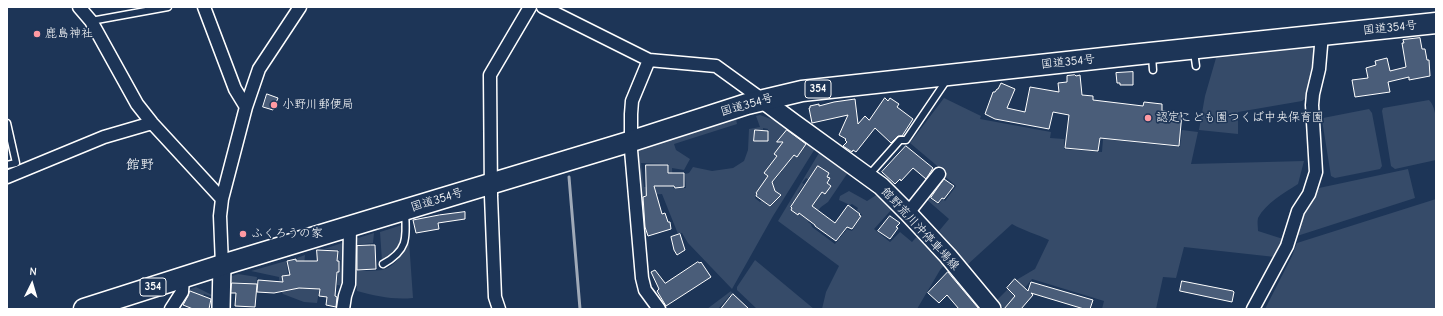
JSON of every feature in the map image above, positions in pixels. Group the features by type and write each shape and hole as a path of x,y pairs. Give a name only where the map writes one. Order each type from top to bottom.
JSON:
{"highway":[{"name":"国道354号","path":"84,309 222,265 764,100 812,90 944,75 1195,57 1322,34 1436,23"}],"main road":[{"name":"館野荒川沖停車場線","path":"764,100 881,186 948,256 992,309"},
{"path":"221,309 222,265"}],"street":[{"path":"79,7 91,21 137,104 152,123 222,199"},
{"path":"204,7 235,89 246,107"},
{"path":"222,265 220,216 222,199 246,107 259,69 300,7"},
{"path":"499,309 495,296 491,183 490,75 530,7"},
{"path":"543,7 649,60 716,66 764,100"},
{"path":"1253,309 1287,246 1298,210 1309,194 1316,172 1312,105 1319,69 1322,34"},
{"path":"649,60 632,101 631,150 642,278 645,290 659,309"},
{"path":"7,177 104,137 152,123"},
{"path":"908,213 939,174"},
{"path":"343,309 349,284 350,227"},
{"path":"171,309 182,292 184,278"}],"lane":[{"path":"91,21 168,7"},
{"path":"868,176 900,140 906,140 944,84 944,75"},
{"path":"7,123 16,162 7,165"},
{"path":"383,264 393,259 402,250 405,238 405,210"}],"shaded area":[{"path":"1316,47 1312,75 1306,98 1302,101 1238,112 1238,134 1199,130 1205,96 1216,58"},
{"path":"944,98 981,116 980,119 1051,132 1050,138 1064,139 1064,149 1102,152 1103,139 1180,147 1182,130 1198,132 1191,164 1304,161 1298,184 1270,203 1258,218 1258,231 1283,239 1275,257 1184,247 1176,278 1163,277 1156,309 1102,309 1104,301 1032,279 1008,309 1004,309 997,300 1018,279 1035,269 1049,240 1012,224 967,265 939,231 949,219 926,199 927,197 938,204 943,199 945,201 956,186 940,172 942,170 910,143"},
{"path":"1429,100 1435,112 1436,120 1436,160 1395,169 1391,166 1382,111 1383,108"},
{"path":"1369,109 1372,113 1382,166 1380,169 1335,178 1331,176 1322,120 1323,118"},
{"path":"760,115 784,124 816,147 773,216 732,289 688,243 682,233 678,234 662,194 639,196 636,151 736,119 737,124 674,144 676,150 690,159 684,170 672,168 673,188 686,188 685,174 689,173 693,167 712,171 733,168 744,161 748,150 749,129 760,127 756,116","holes":["763,128 768,129 768,141 753,141 755,130 763,131","779,142 794,142 794,155 788,164 774,154 782,144","641,163 668,164 669,182 661,186 644,187","772,163 782,171 774,181 764,173","763,184 766,186 767,185 781,195 770,206 762,200 760,202 755,198 756,193"]},
{"path":"819,153 823,153 849,171 828,202 821,207 808,222 812,227 835,244 847,229 852,231 862,215 857,210 858,208 852,204 850,205 839,200 840,196 849,191 867,201 878,194 893,208 874,229 890,242 900,232 912,242 919,234 946,263 940,270 917,309 822,309 826,292 839,266 778,221","holes":["816,169 822,169 829,173 827,177 830,179 827,183 830,186 825,194 822,192 814,204 798,193 806,178 809,180"]},
{"path":"1408,169 1415,198 1297,236 1295,235 1304,209 1312,200 1319,188"},
{"path":"1436,199 1436,309 1265,309 1297,243"},
{"path":"402,225 402,238 400,244 391,255 382,261 380,232"},
{"path":"374,233 373,243 355,245 355,239"},
{"path":"409,241 413,298 385,297 357,291 356,271 382,270 391,266 404,250"},
{"path":"345,242 343,286 337,285 341,260 338,260 339,250 324,249"},
{"path":"305,255 302,289 311,289 312,286 320,286 317,303 304,302 283,294 280,289 279,277 251,271 286,261 288,274 299,272 297,258"},
{"path":"755,260 814,309 757,309 737,290 737,287"},
{"path":"238,274 257,277 256,285 250,285 250,283 229,282 229,277"},
{"path":"196,287 216,297 216,309 210,309 213,297 204,294 203,296 189,290 180,305 186,309 176,309 188,290"},
{"path":"731,291 732,293 718,309 707,309"}],"building":[{"path":"1420,38 1422,49 1425,49 1427,60 1429,60 1430,76 1409,80 1409,77 1388,82 1390,92 1355,97 1352,80 1368,78 1366,68 1376,65 1375,61 1387,58 1390,71 1406,67 1402,43 1404,43 1403,40"},
{"path":"1133,72 1133,85 1120,85 1120,83 1117,83 1116,73"},
{"path":"1080,75 1082,95 1093,96 1093,100 1143,106 1144,102 1162,104 1162,111 1182,113 1179,146 1100,138 1098,151 1065,148 1069,115 1053,112 1049,129 995,119 985,114 993,92 998,89 1001,83 1015,89 1007,108 1025,112 1030,87 1059,92 1058,83 1067,82 1067,76"},
{"path":"267,94 278,98 273,110 263,107"},
{"path":"885,98 888,101 890,98 899,104 897,107 913,119 902,136 898,136 891,143 875,128 856,152 853,150 852,152 843,146 847,142 845,140 846,139 839,135 848,115 812,123 809,108 810,106 819,104 819,106 855,99 858,124 865,116 869,120"},
{"path":"755,130 768,131 768,141 754,141"},
{"path":"787,130 806,144 797,157 794,155 772,182 775,191 781,195 770,206 756,196 756,193 768,176 764,173 777,156 774,154 783,142 777,142"},
{"path":"906,146 933,168 926,179 913,168 901,181 900,179 895,184 882,172"},
{"path":"646,165 668,165 668,173 684,173 684,187 675,188 674,186 654,186 662,214 665,213 668,222 670,222 671,229 648,236 645,227 643,197 646,196"},
{"path":"818,166 829,173 827,177 830,178 827,183 831,186 825,194 822,192 812,206 835,223 848,205 861,216 852,229 847,227 836,241 799,213 798,215 791,210 791,207"},
{"path":"944,179 954,186 944,199 942,198 938,203 931,198"},
{"path":"465,212 465,219 438,223 439,229 416,233 413,220"},
{"path":"890,216 900,223 896,227 898,228 890,239 878,231"},
{"path":"680,234 685,250 677,255 674,250 671,237"},
{"path":"375,245 376,269 357,270 357,246"},
{"path":"317,250 338,251 337,261 339,261 339,272 337,272 335,296 337,297 336,307 326,305 327,297 319,296 320,289 299,288 274,293 257,292 258,280 283,282 282,276 290,275 287,261 296,259 296,261 317,261"},
{"path":"698,262 701,262 711,277 666,306 657,291 659,289 651,272 655,270 665,283"},
{"path":"948,272 979,309 959,309 947,295 939,303 928,293"},
{"path":"1015,279 1028,291 1031,282 1093,300 1090,309 1084,309 1031,293 1033,295 1021,309 1004,309 1015,296 1007,288"},
{"path":"1182,281 1233,291 1232,302 1180,291"},
{"path":"232,283 257,284 255,307 235,306 236,293 231,293"},
{"path":"190,291 211,299 209,309 193,309 183,305"},
{"path":"733,294 749,309 721,309"}],"waterway":[{"path":"569,177 580,309"}],"place":[{"name":"鹿島神社","path":"37,34"},
{"name":"小野川郵便局","path":"274,105"},
{"name":"認定こども園つくば中央保育園","path":"1148,118"},
{"name":"ふくろうの家","path":"243,234"}],"district":[{"name":"館野","path":"140,165"}]}
